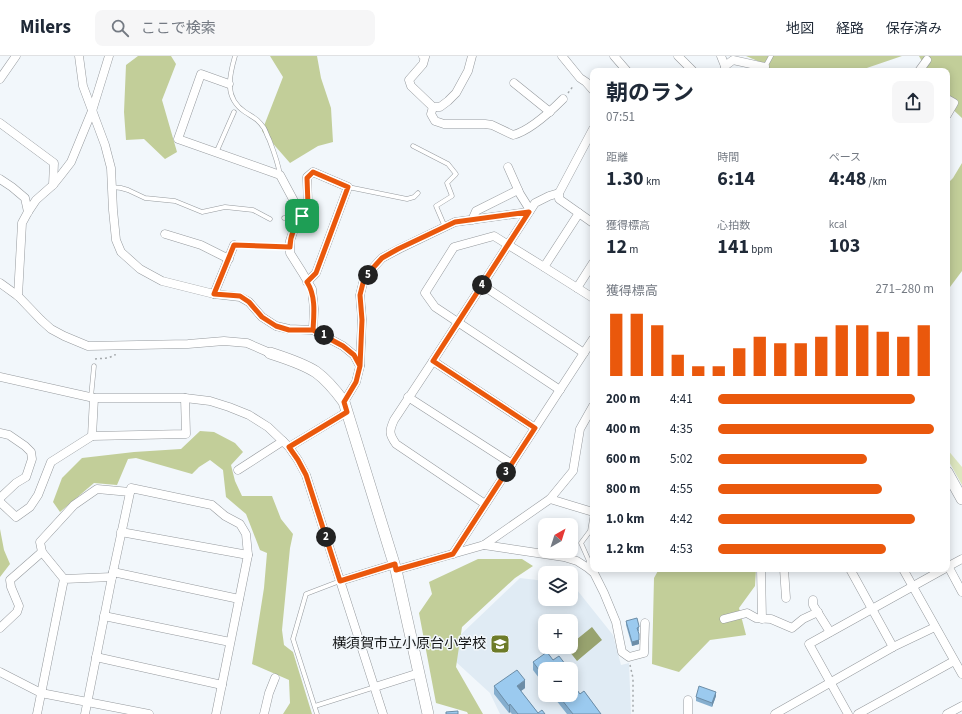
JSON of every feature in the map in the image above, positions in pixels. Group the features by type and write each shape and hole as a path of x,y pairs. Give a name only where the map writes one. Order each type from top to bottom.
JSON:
{"street":[{"path":"0,79 16,56"},
{"path":"79,56 83,86 111,168 116,240 121,252 140,269 162,281 214,294 240,296 249,302 262,317 276,326 289,330 313,330 343,346 354,355 360,366"},
{"path":"18,296 22,223 36,200 53,185 71,162 92,111 110,56"},
{"path":"423,56 425,57 423,64 410,80 411,86 433,107 440,107 456,93 468,71 472,56"},
{"path":"562,56 580,78 590,87"},
{"path":"614,56 624,68"},
{"path":"678,56 690,68"},
{"path":"721,56 725,68"},
{"path":"726,68 733,60 761,68"},
{"path":"921,68 927,60"},
{"path":"229,84 201,74 178,139 280,175 302,216"},
{"path":"514,83 550,112"},
{"path":"433,107 431,114 435,122 444,124 492,125 513,135 520,134 550,112 563,99"},
{"path":"950,101 954,103 950,110"},
{"path":"0,123 54,163 53,185"},
{"path":"590,135 559,193 560,199 590,221"},
{"path":"508,167 518,190 530,211"},
{"path":"307,282 316,273 348,187 313,172 307,178 308,205 294,229 290,241 290,253 307,282 312,289 314,309 313,330"},
{"path":"0,179 25,198 28,212"},
{"path":"472,220 476,211 518,190"},
{"path":"486,504 396,444 391,437 390,430 394,420 408,397 433,361 535,202 559,193"},
{"path":"289,447 345,407 356,382 360,366 362,320 360,295 363,283 372,269 382,258 455,222 530,211"},
{"path":"544,267 579,213"},
{"path":"165,234 201,245 229,259"},
{"path":"560,390 435,307 425,293 454,247 494,236 590,296"},
{"path":"214,294 234,245"},
{"path":"577,288 590,268"},
{"path":"0,283 18,296 51,329 88,346 188,344 224,341 247,343 296,362 316,372 333,388 345,407 396,567 428,714"},
{"path":"482,285 584,353"},
{"path":"453,554 590,344"},
{"path":"433,361 535,428"},
{"path":"0,377 92,397 185,398 210,401 249,415 268,427 289,447 306,475 383,714"},
{"path":"92,397 92,436"},
{"path":"408,397 512,464"},
{"path":"0,502 16,517 30,507 38,495 51,462 92,436 186,434 185,398"},
{"path":"340,581 453,554 484,545 550,500 573,471 580,429 590,411"},
{"path":"0,433 8,435 24,446 30,452 32,459 26,477 16,483 0,498"},
{"path":"238,470 282,441"},
{"path":"950,477 962,499"},
{"path":"85,714 130,488 212,505 226,516 240,524 246,534 248,555 216,714"},
{"path":"64,579 42,552 40,542 74,504 97,489 130,492"},
{"path":"550,500 590,511"},
{"path":"121,532 248,555"},
{"path":"484,545 564,557 577,561 588,568"},
{"path":"0,628 17,612 19,606 11,587 10,580 42,552"},
{"path":"950,565 962,559"},
{"path":"593,572 604,593 616,622 622,652 629,657 644,653 645,623"},
{"path":"761,572 762,619"},
{"path":"784,572 786,598"},
{"path":"852,572 893,647"},
{"path":"905,572 962,674"},
{"path":"848,714 809,644 938,572"},
{"path":"950,572 962,592"},
{"path":"64,579 112,574 239,599"},
{"path":"37,714 64,579"},
{"path":"813,600 813,605 830,632"},
{"path":"724,619 747,613 756,618 771,619 792,628 803,619 818,612"},
{"path":"104,616 230,642"},
{"path":"775,714 893,647 935,627"},
{"path":"96,657 222,685"},
{"path":"858,714 954,661"},
{"path":"0,672 42,693 149,714"},
{"path":"374,687 419,673"},
{"path":"264,714 269,693 275,678"},
{"path":"688,700 688,714"},
{"path":"947,714 962,706"}],"lane":[{"path":"234,56 229,84 231,94 235,103 244,112 257,119 265,129 277,160 280,175"},
{"path":"765,68 771,56"},
{"path":"216,153 234,112"},
{"path":"413,146 448,164 456,174 447,183 452,196 436,206 445,227"},
{"path":"112,187 128,190 146,198 175,201 202,212 225,207 253,210 270,219"},
{"path":"348,187 407,199 414,197 418,193"},
{"path":"284,218 302,216"},
{"path":"234,245 250,246"},
{"path":"92,397 94,366"},
{"path":"588,568 589,560 581,543 590,532"},
{"path":"317,714 293,639 306,594 340,581"},
{"path":"315,706 374,687"}],"path":[{"path":"563,99 580,78"},
{"path":"250,246 290,247"},
{"path":"94,366 94,359 108,358 115,355 116,346"},
{"path":"629,657 633,678 633,714"}],"shaded area":[{"path":"138,56 171,56 176,64 162,100 177,152 165,159 144,139 126,140 124,112 126,65"},
{"path":"270,56 317,56 321,78 331,108 333,142 318,146 290,163 262,131 283,77"},
{"path":"746,56 902,56 867,68 769,68 769,66"},
{"path":"919,56 962,56 962,118 950,107 950,68 925,68"},
{"path":"962,163 962,271 950,287 950,181"},
{"path":"200,431 214,432 235,443 243,452 231,465 235,481 242,496 272,496 281,519 293,534 290,548 282,630 284,645 293,652 312,714 283,714 290,703 289,680 252,664 264,588 267,553 260,550 246,514 226,497 223,470 210,460 199,467 192,474 136,458 128,459 117,485 94,483 60,512 53,502 62,478 82,458 134,452 181,449"},
{"path":"950,453 962,467 962,485 950,463"},
{"path":"0,529 4,550 10,564 0,577"},
{"path":"478,559 522,559 533,566 515,578 462,627 456,667 483,714 468,714 467,712 436,703 419,613 432,594 429,582"},
{"path":"657,572 756,572 755,586 739,608 746,635 710,640 679,672 652,664 654,578"},
{"name":"横須賀市立小原台小学校","path":"520,578 538,580 538,606 578,606 578,591 613,635 621,665 629,663 631,714 500,714 490,693 456,662 454,641"},
{"path":"592,627 602,640 577,661 572,654 578,654 578,638"}],"building":[{"path":"637,618 639,626 637,628 639,640 632,642 626,621"},
{"path":"544,654 548,654 553,660 559,656 564,662 538,662 538,669 533,662"},
{"path":"517,670 525,680 517,686 538,713 542,710 545,714 518,714 510,704 509,706 494,686"},
{"path":"699,686 716,692 712,703 696,697"},
{"path":"578,691 580,694 584,691 601,714 573,714 564,702 578,702"},
{"path":"458,711 458,714 446,714 446,712"}],"place":[{"name":"横須賀市立小原台小学校","path":"500,644"}],"route":[{"path":"302,216 294,229 290,241 290,247 234,245 214,294 240,296 249,302 262,317 276,326 289,330 313,330 343,346 354,355 360,366 356,382 344,402 347,412 289,447 306,475 340,581 395,564 396,570 453,554 535,428 433,361 529,212 455,222 382,258 372,269 363,283 360,295 362,320 360,366 354,355 343,346 313,330 314,309 312,289 307,282 316,273 330,231 348,187 313,172 307,178 308,205 302,216"}]}
